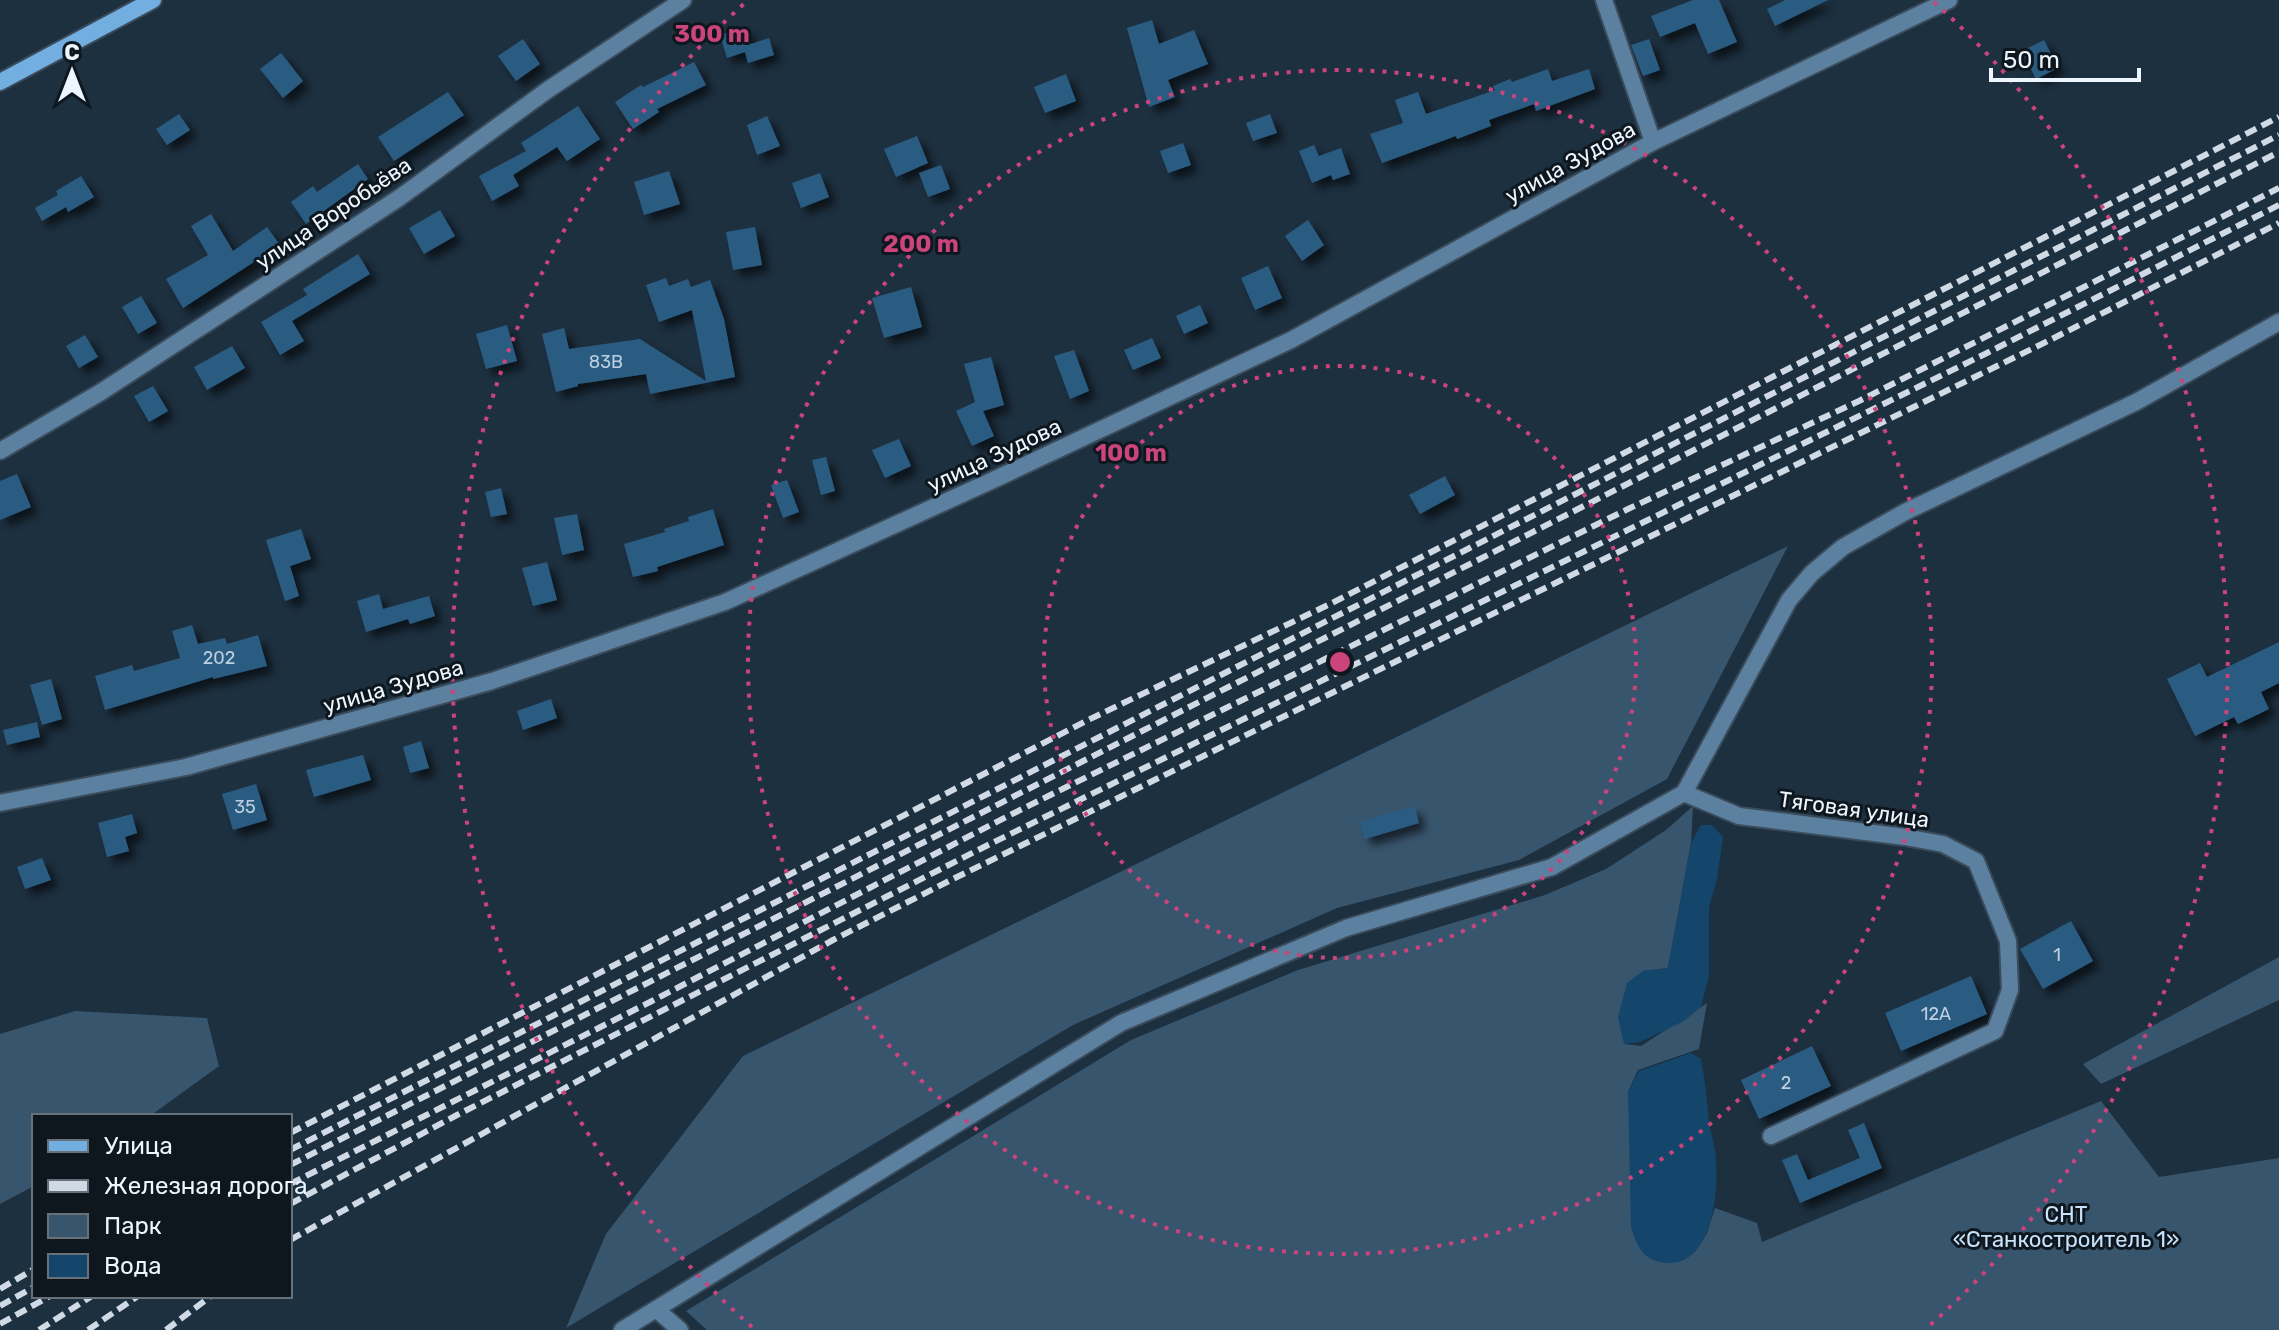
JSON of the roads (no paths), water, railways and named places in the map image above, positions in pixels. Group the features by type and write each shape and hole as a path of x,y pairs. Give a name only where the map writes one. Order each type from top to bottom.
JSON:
{"street":[{"name":"улица Воробьёва","path":"0,451 101,392 399,198 549,89 683,0"},
{"path":"1604,0 1653,142"},
{"name":"улица Зудова","path":"0,803 186,767 492,681 725,602 1291,340 1653,142 1949,0"},
{"path":"0,82 145,2"},
{"path":"622,1330 1121,1023 1346,928 1552,867 1684,793 1789,600 1812,573 1843,547 1905,512 2136,402 2279,322"},
{"name":"Тяговая улица","path":"1684,793 1739,816 1943,844 1976,861 2008,941 2010,990 1995,1031 1771,1136"},
{"path":"657,1310 680,1330"}],"water":[{"path":"1701,825 1712,825 1723,837 1709,907 1709,976 1701,1007 1684,1021 1640,1042 1624,1044 1618,1017 1627,983 1643,971 1668,968 1691,843"},
{"path":"1691,1053 1701,1059 1704,1075 1716,1166 1714,1203 1704,1238 1695,1252 1683,1260 1659,1262 1643,1252 1631,1227 1628,1092 1639,1071"}],"railway":[{"path":"292,1132 1088,720 1328,605 2279,117"},
{"path":"292,1149 2279,135"},
{"path":"292,1164 2279,152"},
{"path":"292,1183 1008,816 1628,509 1859,401 2279,188"},
{"path":"292,1203 457,1115 988,845 1987,353 2279,205"},
{"path":"292,1239 833,940 2050,340 2279,223"},
{"path":"0,1289 32,1270"},
{"path":"0,1306 32,1288"},
{"path":"0,1324 46,1298"},
{"path":"39,1330 89,1298"},
{"path":"88,1330 135,1298"},
{"path":"166,1330 208,1298"}],"park label":[{"name":"СНТ «Станкостроитель 1»","path":"2066,1226"}]}
